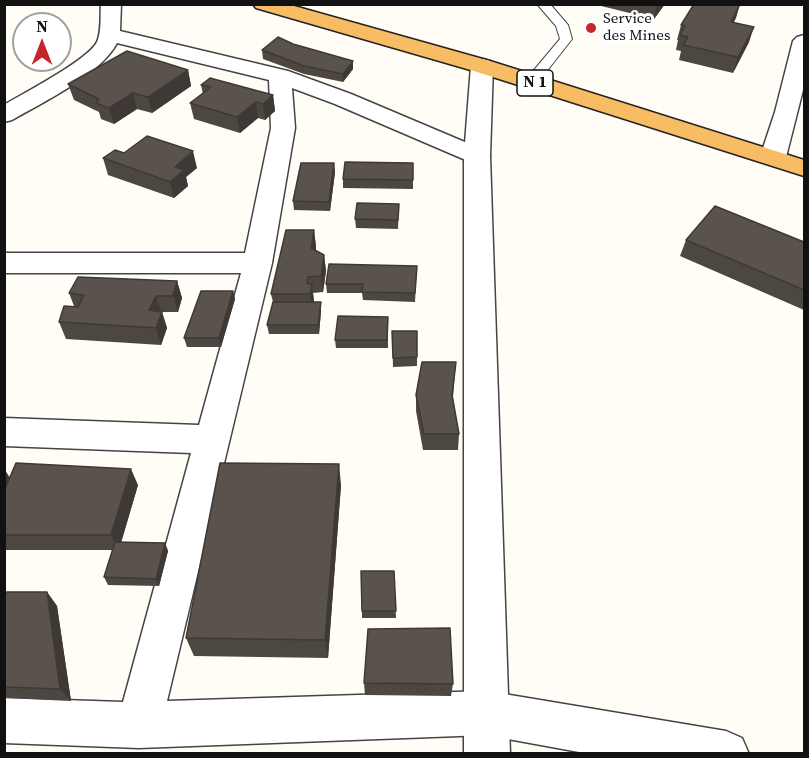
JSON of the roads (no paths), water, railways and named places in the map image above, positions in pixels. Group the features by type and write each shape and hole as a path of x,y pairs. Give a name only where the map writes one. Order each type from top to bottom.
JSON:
{"highway":[{"name":"N 1","path":"263,4 482,66 804,168"}],"street":[{"path":"4,115 88,62 105,47 109,35 111,4"},
{"path":"109,35 280,76 343,99 477,156"},
{"path":"772,157 796,115 804,41"},
{"path":"482,66 477,156 487,733"},
{"path":"139,725 258,263 283,128 280,76"},
{"path":"4,263 258,263"},
{"path":"4,432 212,440"},
{"path":"4,720 487,733 726,753"}],"lane":[{"path":"531,82 566,39 562,25 543,4"}],"place":[{"name":"Service des Mines","path":"591,28"}]}
